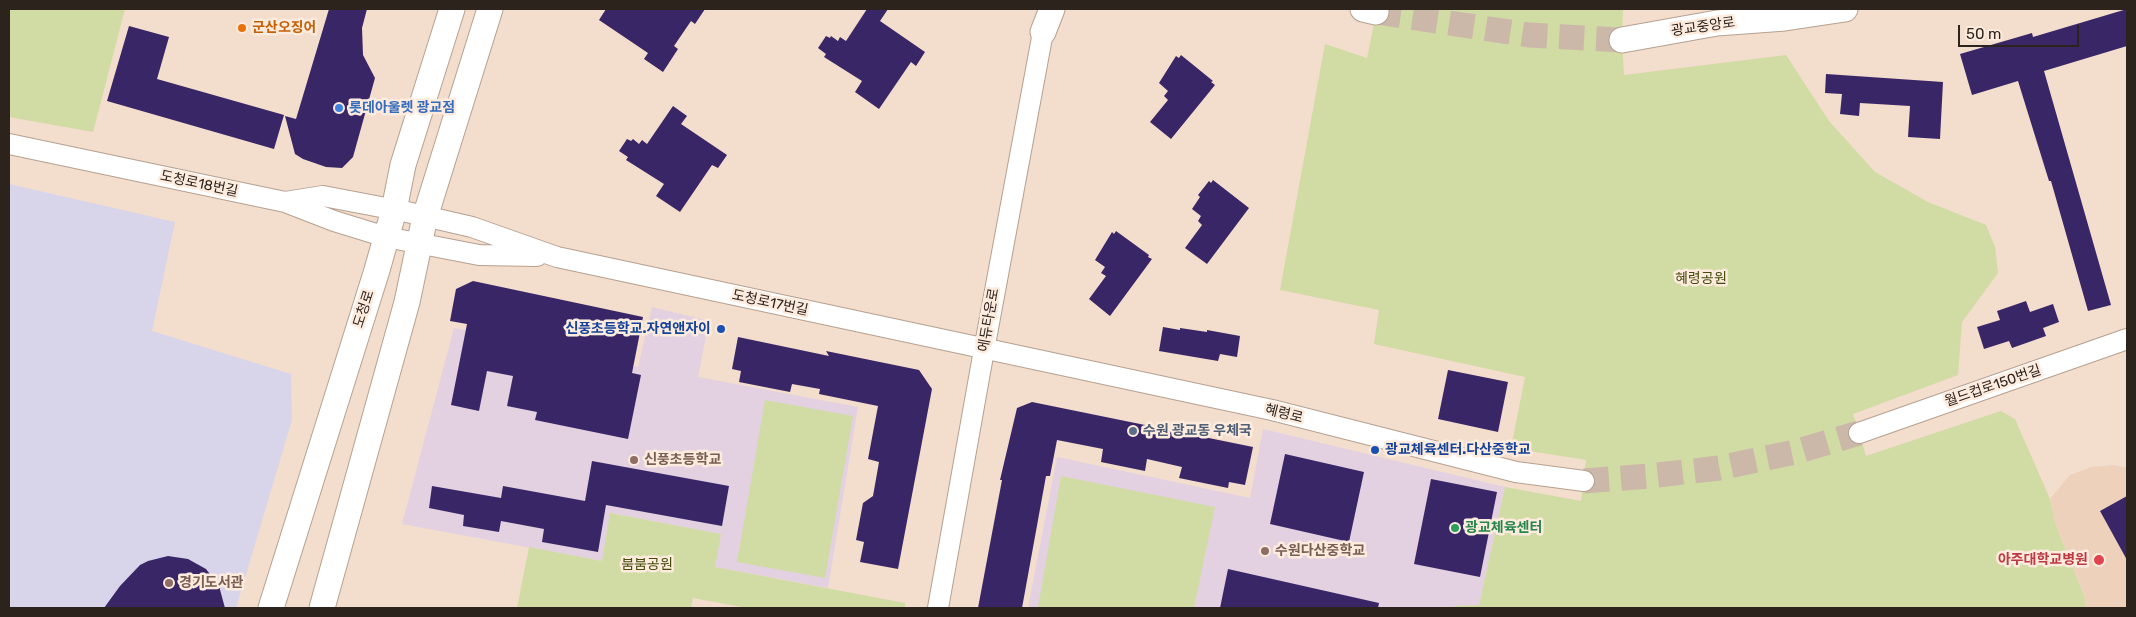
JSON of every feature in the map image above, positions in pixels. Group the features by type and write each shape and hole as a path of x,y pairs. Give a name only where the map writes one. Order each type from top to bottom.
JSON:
{"main road":[{"name":"도청로","path":"271,608 386,237 394,210 403,165 452,9"},
{"path":"322,608 407,302 425,217 490,9"},
{"path":"1043,20 1052,9"},
{"name":"광교중앙로","path":"1622,40 1717,23 1785,18 1844,9"}],"street":[{"name":"에듀타운로","path":"938,608 1043,20"},
{"name":"도청로18번길","path":"9,144 285,202 334,221 386,237"},
{"name":"도청로17번길","path":"285,202 323,196 394,210 472,228 557,257 984,350"},
{"name":"도청로17번길","path":"386,237 479,255 557,257"},
{"name":"월드컵로150번길","path":"1859,433 2127,339"},
{"name":"혜령로","path":"984,350 1272,410 1516,472 1584,481"}],"shaded area":[{"path":"9,184 175,222 152,331 291,374 292,420 236,608 9,608"},
{"name":"신풍초등학교","path":"652,307 709,321 698,377 858,407 828,588 715,567 720,534 611,513 602,561 402,524 454,328 638,367"},
{"name":"수원다산중학교","path":"1263,429 1505,487 1479,605 1455,606 1454,608 1028,608 1057,457 1250,498"},
{"name":"아주대학교병원","path":"2113,465 2127,468 2127,608 2085,608 2085,597 2055,523 2050,499 2070,475 2092,467"}],"green space":[{"path":"9,9 125,9 93,132 9,117"},
{"name":"혜령공원","path":"1377,9 1623,9 1624,75 1786,55 1829,121 1875,172 1928,202 1986,225 1995,247 1998,273 1962,322 1958,375 1853,414 1866,456 2001,411 2015,419 2050,499 2055,523 2085,598 2085,608 1454,608 1455,606 1479,605 1505,487 1581,501 1586,460 1511,448 1525,377 1374,344 1379,310 1280,290 1325,44 1367,58"},
{"path":"765,400 853,416 825,578 737,562"},
{"path":"1061,476 1215,507 1194,608 1038,607"},
{"name":"붐붐공원","path":"610,513 721,534 715,567 905,603 905,608 747,608 693,598 691,608 517,608 529,547 602,561"}],"building":[{"path":"329,9 367,9 362,28 363,55 375,78 353,157 342,168 326,167 303,159 295,154 285,116 296,119"},
{"path":"606,9 705,9 695,24 691,21 674,46 678,49 663,72 644,59 648,53 599,20"},
{"path":"867,9 888,9 880,21 925,52 916,66 911,62 879,109 855,92 862,81 824,57 826,54 818,48 826,36 830,38 831,36 838,41 840,37 846,41"},
{"path":"2127,9 2127,46 2044,71 2111,305 2088,311 2051,181 2049,181 2018,81 1972,95 1960,54 2032,33 2033,37"},
{"path":"129,26 169,37 157,79 284,115 274,149 107,101"},
{"path":"1181,55 1213,81 1211,82 1215,85 1171,139 1150,122 1168,100 1164,96 1168,91 1159,83 1176,56 1179,58"},
{"path":"1826,74 1943,82 1940,139 1908,137 1910,106 1860,103 1859,116 1840,114 1842,94 1825,93"},
{"path":"673,106 687,116 681,124 727,155 718,168 712,165 680,212 656,196 664,184 626,160 628,157 619,151 627,139 631,141 633,139 639,144 642,140 647,144"},
{"path":"1213,180 1249,208 1207,264 1185,248 1202,225 1198,221 1201,216 1192,209 1200,197 1198,195 1209,181 1211,183"},
{"path":"1116,231 1152,259 1110,316 1089,299 1106,276 1101,273 1105,267 1095,260 1112,232 1114,234"},
{"path":"473,281 643,317 632,373 641,375 628,439 535,420 537,412 507,406 513,376 487,371 479,411 451,405 467,324 450,321 456,289"},
{"path":"2026,301 2030,312 2053,304 2059,322 2043,328 2046,336 2012,348 2009,341 1984,349 1977,327 2000,320 1997,311"},
{"path":"1163,327 1207,332 1207,330 1240,336 1237,357 1220,354 1218,361 1159,351"},
{"path":"738,337 829,356 826,351 919,370 932,389 898,569 860,562 864,542 856,540 863,503 873,496 879,462 868,459 878,406 819,394 820,389 792,384 790,392 739,382 741,371 732,369"},
{"path":"1448,370 1508,382 1498,432 1438,419"},
{"path":"1032,402 1253,447 1245,485 1229,482 1228,488 1179,478 1182,467 1147,459 1145,471 1101,462 1103,449 1057,440 1050,476 1046,476 1022,608 978,608 1002,480 1000,480 1017,408"},
{"path":"1285,454 1364,472 1349,542 1270,524"},
{"path":"592,461 729,486 722,526 606,505 598,552 542,542 544,529 501,521 499,532 463,526 464,515 429,508 432,486 501,498 503,486 585,501"},
{"name":"광교체육센터","path":"1431,479 1497,492 1480,577 1414,564"},
{"path":"2127,496 2127,560 2100,511"},
{"name":"경기도서관","path":"168,556 188,559 206,569 219,586 225,608 104,608 120,586 140,565"},
{"path":"1228,569 1379,603 1378,608 1220,608"}],"tunnel":[{"path":"1376,12 1529,35 1622,40"},
{"path":"1584,481 1719,468 1795,452 1859,433"}],"place":[{"name":"군산오징어","path":"242,28"},
{"name":"롯데아울렛 광교점","path":"339,108"},
{"name":"신풍초등학교.자연앤자이","path":"721,329"},
{"name":"수원 광교동 우체국","path":"1133,431"},
{"name":"광교체육센터.다산중학교","path":"1375,450"},
{"name":"신풍초등학교","path":"634,460"},
{"name":"광교체육센터","path":"1455,528"},
{"name":"수원다산중학교","path":"1265,551"},
{"name":"아주대학교병원","path":"2099,560"},
{"name":"경기도서관","path":"169,583"}]}
